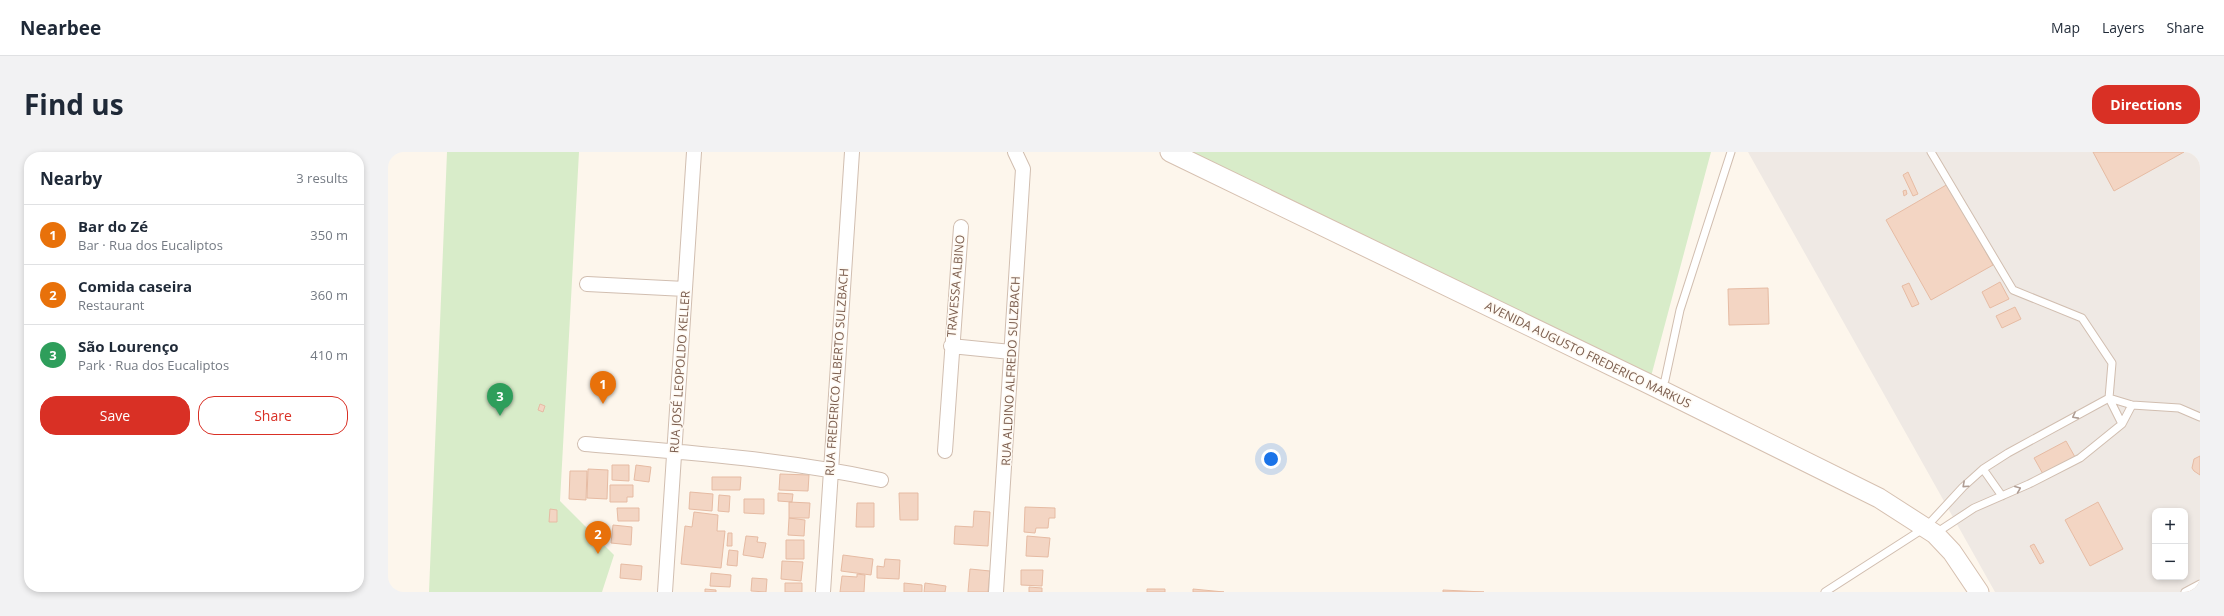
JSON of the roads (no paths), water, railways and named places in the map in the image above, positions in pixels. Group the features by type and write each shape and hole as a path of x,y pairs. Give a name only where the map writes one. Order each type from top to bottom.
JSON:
{"street":[{"name":"RUA JOSÉ LEOPOLDO KELLER","path":"665,592 694,152"},
{"name":"RUA FREDERICO ALBERTO SULZBACH","path":"823,592 852,152"},
{"name":"RUA ALDINO ALFREDO SULZBACH","path":"996,592 1023,169 1015,152"},
{"name":"AVENIDA AUGUSTO FREDERICO MARKUS","path":"1170,152 1660,389 1879,498 1930,530 1952,552 1979,592"},
{"name":"TRAVESSA ALBINO","path":"944,451 961,227"},
{"path":"587,284 686,289"},
{"name":"TRAVESSA ALBINO","path":"951,346 1011,352"},
{"path":"585,444 674,451 830,469 881,480"}],"lane":[{"path":"1660,389 1665,380 1680,310 1692,267 1731,152"},
{"path":"1932,152 2012,290 2082,318 2112,363 2109,398 2122,424"},
{"path":"1930,530 1963,486 1983,469 2008,453 2109,398 2132,405 2179,408 2200,417"},
{"path":"1825,592 1930,530 1974,508 2029,484 2080,458 2122,424 2132,405"},
{"path":"1983,469 2002,496"},
{"path":"2186,592 2200,584"}],"place":[{"name":"Bar do Zé","path":"603,404"},
{"name":"São Lourenço","path":"500,416"},
{"name":"Comida caseira","path":"598,554"}]}
